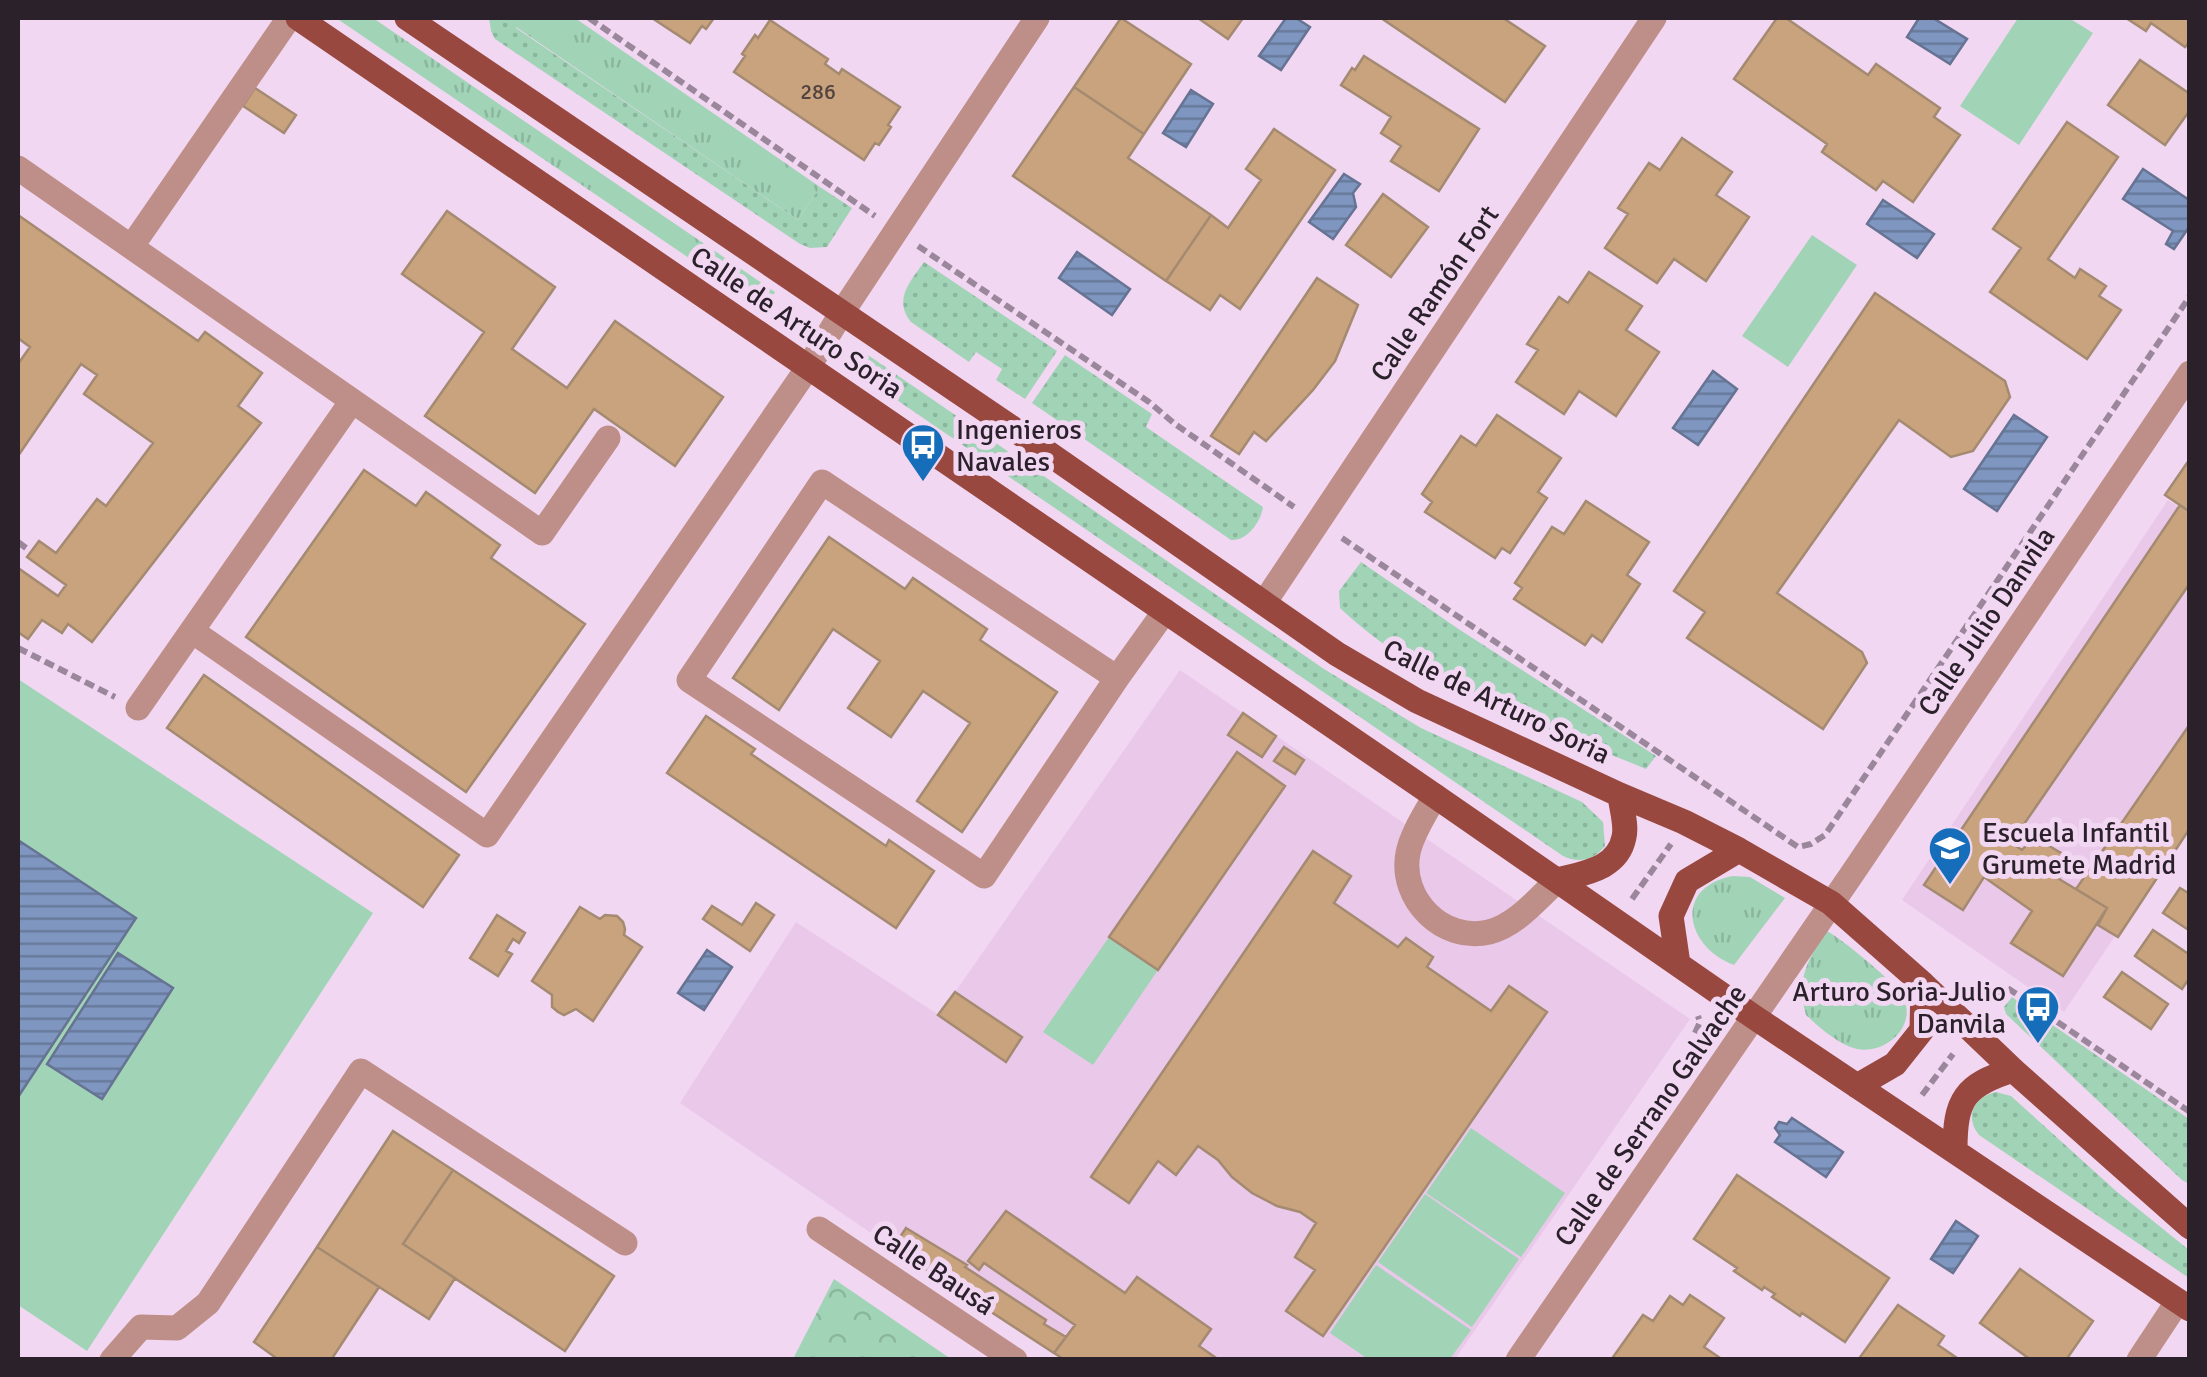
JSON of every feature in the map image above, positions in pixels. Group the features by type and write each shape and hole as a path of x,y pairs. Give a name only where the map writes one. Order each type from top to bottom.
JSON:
{"main road":[{"name":"Calle de Arturo Soria","path":"298,18 1754,1017 2184,1305"},
{"name":"Calle de Arturo Soria","path":"412,19 1338,654 1417,701 1684,822 1832,904 2190,1227"},
{"name":"Calle de Arturo Soria","path":"1558,880 1605,867 1617,853 1625,836 1620,795"},
{"path":"1678,964 1672,916 1687,881 1739,850"},
{"path":"1857,1086 1895,1064 1922,1030 1923,984"},
{"path":"1955,1150 1955,1119 1965,1096 1985,1078 2013,1070"}],"street":[{"path":"132,246 289,18"},
{"path":"192,631 487,835 809,366 1037,18"},
{"name":"Calle Ramón Fort","path":"1264,603 1654,18"},
{"path":"18,168 542,532 608,438"},
{"name":"Calle Julio Danvila","path":"1832,904 2190,373"},
{"path":"138,708 352,401"},
{"path":"1117,678 822,482 690,680 984,876 1165,611"},
{"path":"1435,796 1408,853 1408,876 1414,897 1427,915 1446,928 1468,934 1490,932 1510,923 1558,880"},
{"name":"Calle de Serrano Galvache","path":"1518,1360 1832,904"},
{"path":"112,1360 141,1327 177,1328 208,1303 361,1071 625,1244"},
{"name":"Calle Bausá","path":"819,1229 1015,1360"},
{"path":"2139,1360 2184,1305"}],"path":[{"path":"589,18 1067,345 1174,424 1798,847 1825,835 2190,296"},
{"path":"18,542 26,548"},
{"path":"18,648 138,708"},
{"path":"1616,920 1673,842"},
{"path":"1998,997 2006,987 2190,1112"},
{"path":"1919,1099 1959,1047"}],"shaded area":[{"path":"2168,500 2189,514 2189,826 2064,1012 1902,900"},
{"path":"1180,670 1690,1019 1455,1359 1065,1359 680,1103 796,922 939,1015"}],"green space":[{"path":"336,18 373,18 775,292 764,309"},
{"path":"489,18 522,18 516,28 798,220 820,187 852,208 827,247 800,244 495,39"},
{"path":"522,18 575,18 820,187 798,220 516,27"},
{"path":"2018,18 2069,18 2093,33 2019,145 1960,106"},
{"path":"1812,235 1857,265 1788,367 1742,336"},
{"path":"924,262 1057,351 1025,399 996,380 1002,369 976,352 969,362 911,322 903,306 904,298"},
{"path":"865,353 1324,669 1421,728 1582,802 1603,822 1605,846 1586,859 1563,856 856,372 854,358"},
{"path":"1065,355 1152,414 1146,427 1263,507 1253,529 1231,540 1032,403"},
{"path":"1361,562 1656,756 1646,769 1485,702 1408,661 1340,608 1339,591"},
{"path":"18,679 373,913 87,1351 18,1305"},
{"path":"1733,876 1750,877 1785,898 1734,965 1705,945 1693,918 1694,904 1701,892 1714,882"},
{"path":"1827,931 1868,962 1903,997 1906,1018 1888,1043 1868,1050 1850,1047 1806,1015 1802,991 1805,970"},
{"path":"1109,937 1158,970 1093,1065 1043,1032"},
{"path":"2012,997 2189,1119 2189,1184 2006,1014 2004,1007"},
{"path":"1996,1092 2011,1096 2116,1191 2189,1250 2189,1278 1979,1135 1972,1121 1974,1109 1982,1098"},
{"path":"1471,1128 1565,1193 1521,1257 1426,1193"},
{"path":"1425,1194 1519,1259 1472,1327 1378,1262"},
{"path":"1376,1265 1471,1330 1450,1359 1368,1359 1330,1333"},
{"path":"834,1279 951,1359 793,1359"}],"water":[{"path":"1286,18 1296,18 1310,27 1281,70 1259,56"},
{"path":"1919,18 1933,18 1967,39 1950,64 1907,37"},
{"path":"1191,90 1213,104 1186,147 1163,133"},
{"path":"2143,169 2189,200 2189,227 2174,249 2166,244 2173,231 2123,199"},
{"path":"1344,174 1360,184 1353,193 1356,207 1333,239 1309,222"},
{"path":"1883,200 1934,234 1917,258 1867,224"},
{"path":"1077,252 1130,289 1112,315 1059,278"},
{"path":"1713,371 1737,389 1698,445 1673,428"},
{"path":"2014,415 2047,437 1997,511 1964,489"},
{"path":"18,840 136,918 18,1097"},
{"path":"707,950 732,967 704,1010 678,993"},
{"path":"118,953 173,988 102,1099 47,1064"},
{"path":"1792,1118 1843,1152 1826,1177 1775,1142 1780,1135 1775,1128 1779,1122 1787,1124"},
{"path":"1956,1221 1978,1236 1953,1273 1931,1259"}],"building":[{"path":"652,18 714,18 706,29 702,26 690,43"},
{"path":"1121,18 1191,64 1144,134 1074,87"},
{"path":"1198,18 1243,18 1228,39"},
{"path":"1386,18 1503,18 1545,46 1505,102"},
{"path":"1777,18 1786,18 1868,75 1876,64 1940,108 1934,117 1960,135 1913,202 1883,181 1876,190 1822,152 1827,144 1734,79"},
{"path":"2126,18 2190,18 2190,41 2185,47 2151,23 2146,31"},
{"path":"770,20 828,59 825,64 839,74 842,69 900,107 879,145 875,143 864,160 734,72 755,35 758,38"},
{"path":"1364,56 1479,129 1439,191 1391,161 1401,146 1381,133 1391,117 1341,85"},
{"path":"2140,60 2190,94 2190,110 2165,145 2108,105"},
{"path":"1074,87 1144,134 1128,158 1211,215 1166,281 1013,176"},
{"path":"255,88 296,115 284,133 243,106"},
{"path":"2067,122 2118,157 2048,259 2075,278 2080,269 2106,286 2099,296 2121,310 2087,359 1990,292 2021,248 1993,229"},
{"path":"1274,129 1335,170 1240,309 1220,295 1210,310 1166,281 1211,215 1228,228 1261,180 1246,169"},
{"path":"1682,138 1732,172 1716,195 1749,217 1706,281 1674,259 1657,283 1605,248 1628,214 1618,208 1649,163 1660,170"},
{"path":"1383,194 1428,227 1391,277 1346,245"},
{"path":"447,211 555,287 512,349 567,388 615,321 723,397 675,466 594,409 535,493 425,416 484,332 402,274"},
{"path":"18,215 198,341 205,332 262,373 238,406 261,423 92,642 68,624 62,633 42,620 28,639 18,632 18,568 58,596 66,585 27,557 39,541 56,553 97,499 106,506 153,443 84,394 97,375 81,364 18,456 18,364 30,347 18,338"},
{"path":"1589,272 1642,306 1626,330 1659,352 1616,416 1579,391 1564,414 1516,382 1538,350 1527,344 1559,297 1568,303"},
{"path":"1317,278 1358,305 1335,361 1266,441 1254,432 1239,454 1211,436"},
{"path":"1875,293 2005,381 2010,397 1973,451 1951,457 1899,420 1777,593 1862,652 1867,663 1823,729 1687,638 1705,612 1674,591"},
{"path":"1497,415 1561,458 1538,492 1547,498 1510,553 1502,548 1495,558 1425,512 1432,502 1422,494 1461,436 1476,446"},
{"path":"2187,463 2190,465 2190,512 2165,495"},
{"path":"364,470 416,506 426,492 500,545 491,558 585,624 466,792 246,637"},
{"path":"1586,501 1649,542 1627,575 1640,584 1602,642 1592,635 1585,645 1514,599 1522,588 1515,583 1552,527 1564,534"},
{"path":"2180,505 2190,512 2190,583 2011,843 2022,850 2034,837 2073,860 2059,879 2107,908 2063,976 2011,943 2032,911 1984,877 1963,910 1924,885"},
{"path":"829,537 905,589 913,578 987,629 980,640 1057,692 962,832 917,801 970,723 923,691 891,737 848,708 880,661 833,629 779,710 733,678"},
{"path":"204,675 459,855 423,907 167,728"},
{"path":"1243,713 1276,736 1262,757 1228,735"},
{"path":"706,716 755,749 751,754 886,846 889,840 934,871 896,928 667,773"},
{"path":"2190,724 2190,828 2118,937 2098,925 2107,908 2076,889"},
{"path":"1284,747 1304,760 1295,774 1274,761"},
{"path":"1237,752 1285,786 1158,970 1109,937"},
{"path":"1313,851 1351,876 1334,903 1398,947 1406,938 1433,957 1427,967 1491,1011 1509,986 1547,1012 1323,1336 1286,1311 1315,1270 1295,1257 1316,1223 1300,1212 1252,1193 1198,1146 1176,1175 1158,1161 1129,1203 1091,1177"},
{"path":"2180,888 2190,894 2190,931 2163,913"},
{"path":"756,903 774,915 750,951 703,919 712,906 742,925"},
{"path":"580,907 600,919 605,915 617,916 623,922 624,935 642,947 593,1021 576,1009 564,1015 558,1012 552,1007 552,995 532,981"},
{"path":"497,915 525,933 519,943 513,939 506,951 512,954 498,976 470,958"},
{"path":"2153,930 2190,955 2190,977 2182,989 2135,956"},
{"path":"2122,972 2168,1004 2151,1029 2104,997"},
{"path":"955,992 1022,1037 1006,1062 938,1015"},
{"path":"393,1131 453,1170 403,1244 455,1278 429,1319 317,1247"},
{"path":"453,1170 614,1276 565,1351 403,1244"},
{"path":"1737,1175 1889,1278 1845,1342 1772,1297 1775,1294 1734,1271 1737,1268 1694,1239"},
{"path":"1006,1211 1125,1293 1137,1277 1211,1329 1199,1346 1219,1360 1065,1360 1054,1353 1075,1325 984,1263 979,1270 968,1261"},
{"path":"906,1228 1046,1320 1044,1324 1066,1337 1054,1353 893,1248"},
{"path":"317,1247 379,1287 331,1360 279,1360 254,1342"},
{"path":"2020,1269 2093,1321 2066,1360 2031,1360 1980,1323"},
{"path":"1690,1295 1724,1318 1704,1347 1723,1360 1611,1360 1643,1315 1653,1321 1670,1296 1683,1305"},
{"path":"1898,1305 1944,1336 1938,1345 1960,1360 1858,1360"}],"place":[{"name":"Ingenieros Navales","path":"923,483"},
{"name":"Escuela Infantil Grumete Madrid","path":"1950,886"},
{"name":"Arturo Soria-Julio Danvila","path":"2038,1045"}]}
